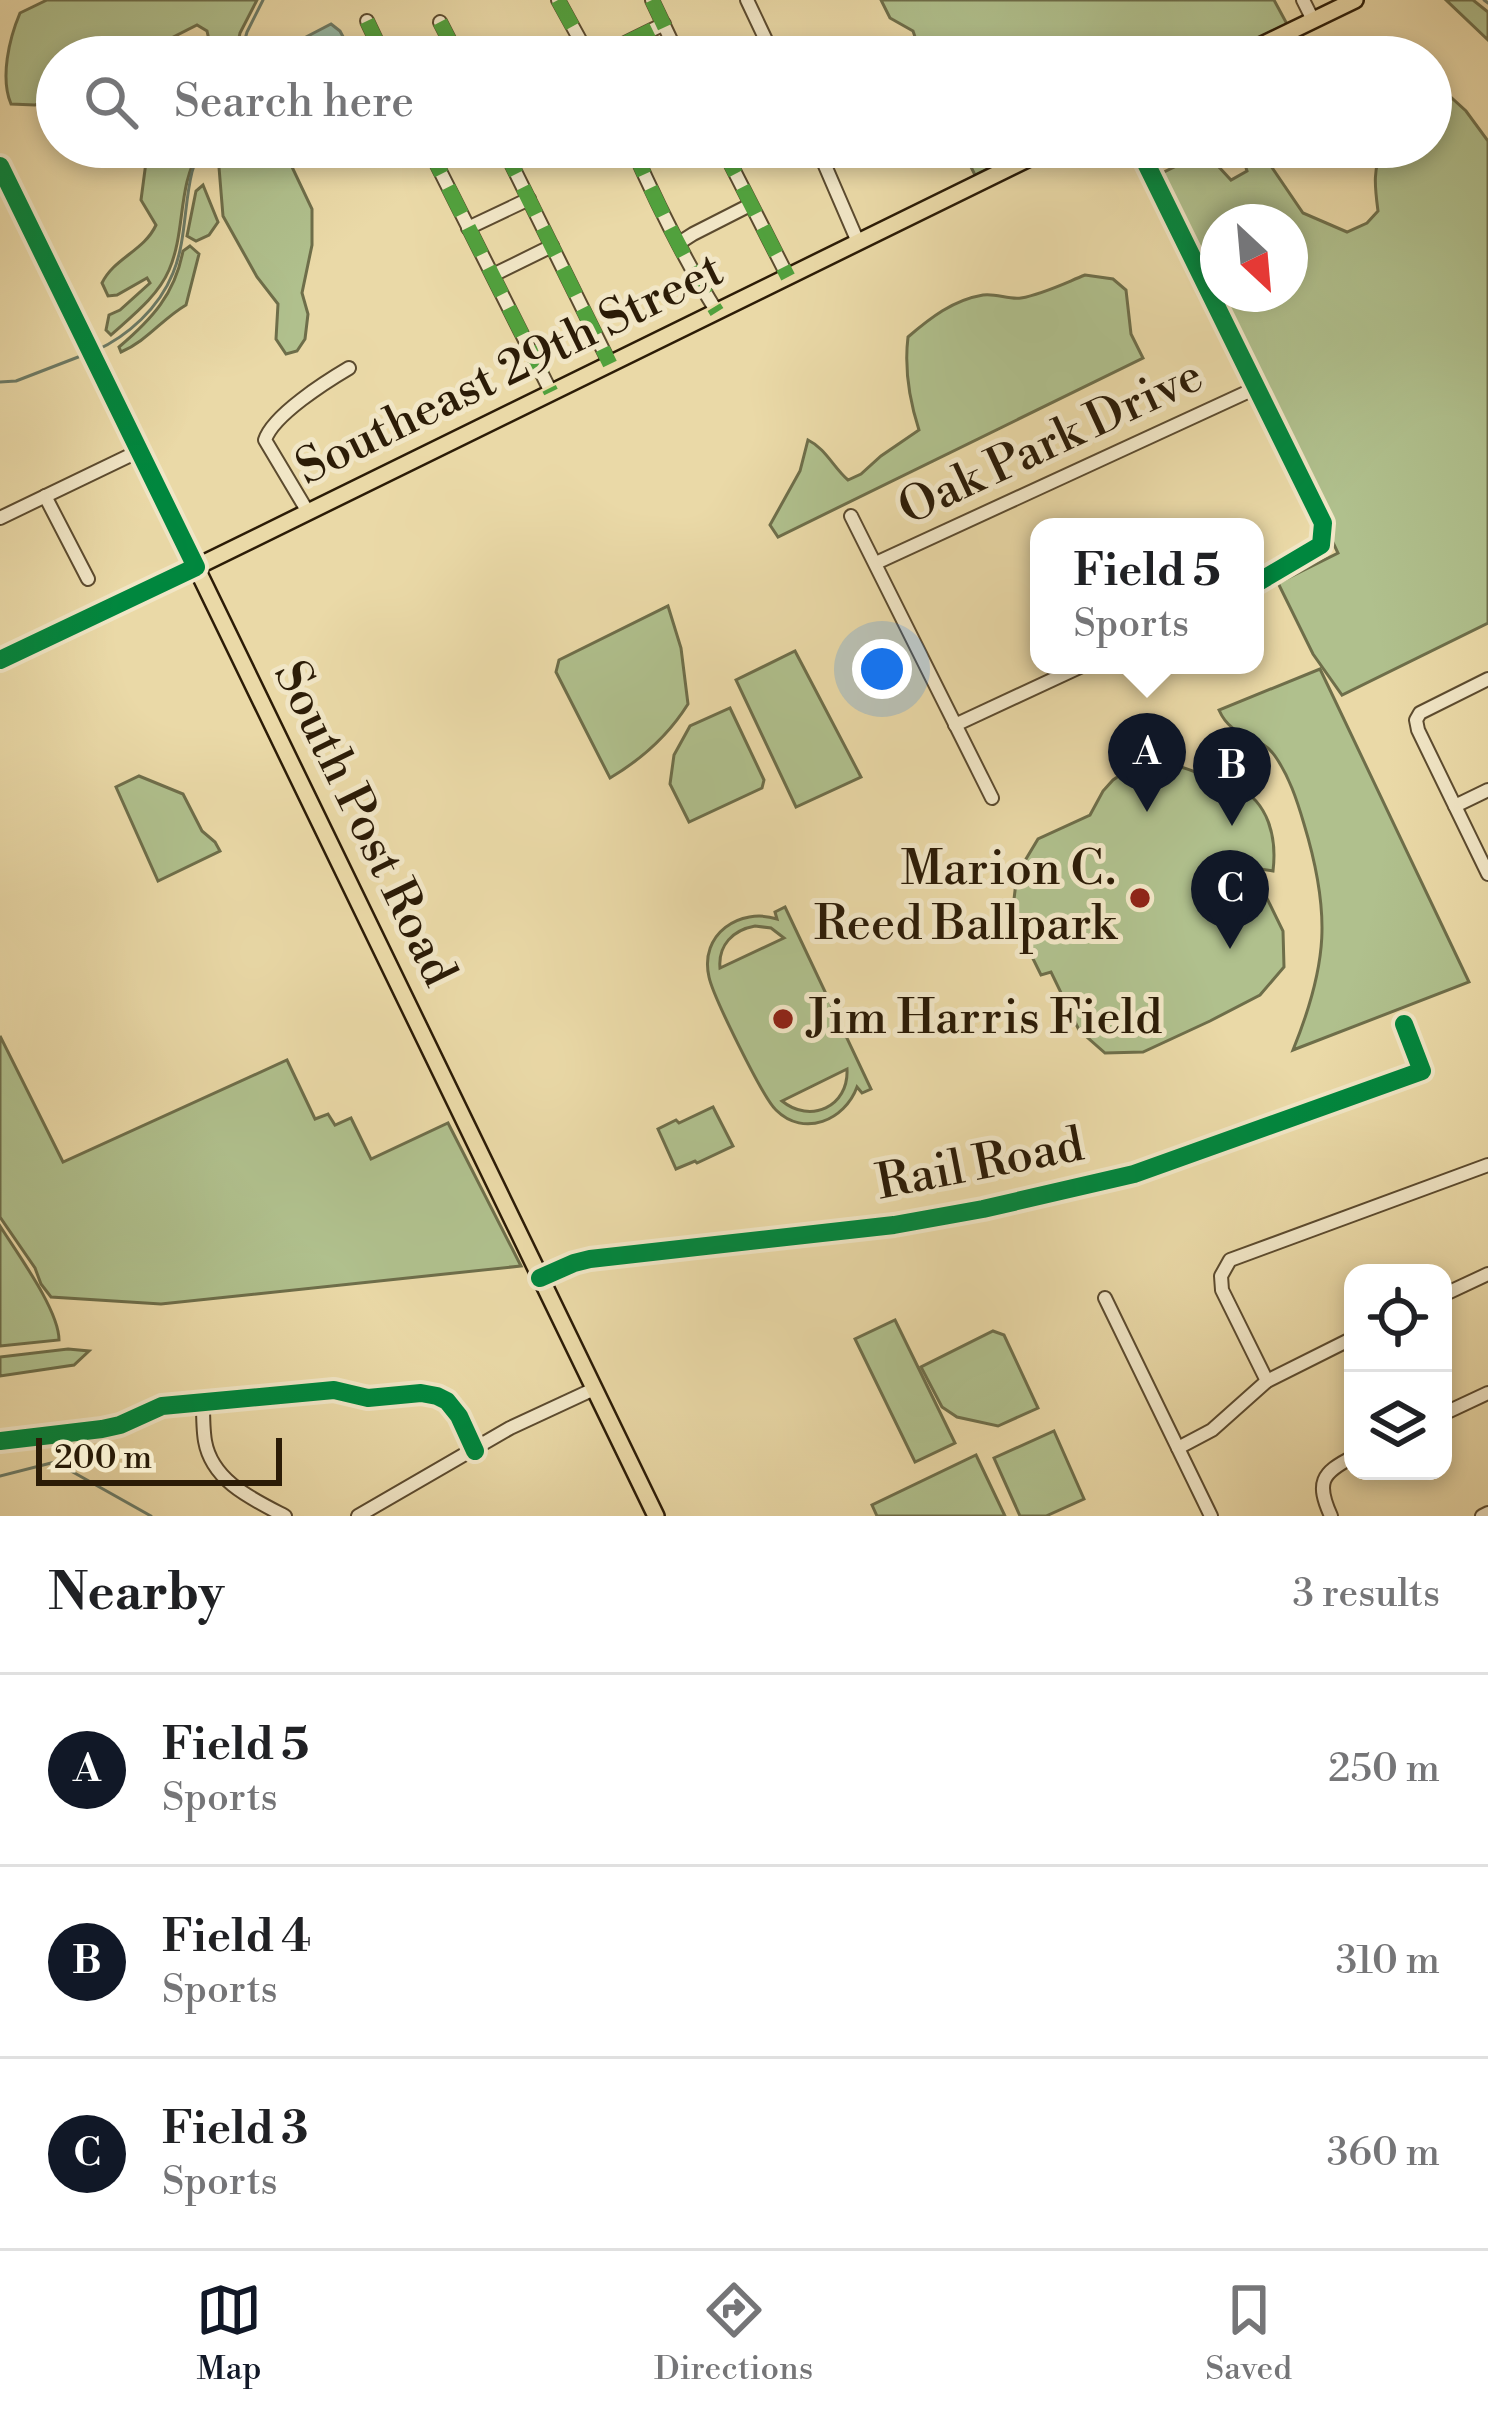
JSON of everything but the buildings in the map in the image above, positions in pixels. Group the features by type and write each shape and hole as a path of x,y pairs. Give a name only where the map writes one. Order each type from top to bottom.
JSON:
{"main road":[{"path":"1280,36 1355,0"},
{"name":"Southeast 29th Street","path":"196,567 1009,168"},
{"name":"South Post Road","path":"196,567 656,1516"}],"street":[{"path":"559,0 575,36"},
{"path":"652,0 670,36"},
{"path":"747,0 764,36"},
{"path":"1303,0 1313,20"},
{"path":"367,21 374,36"},
{"path":"440,22 447,36"},
{"path":"640,36 664,24"},
{"name":"South Post Road","path":"0,166 196,567"},
{"path":"439,168 551,392"},
{"path":"514,168 610,364"},
{"path":"640,168 686,263 717,312"},
{"path":"732,168 788,277"},
{"path":"826,168 858,242"},
{"path":"1148,168 1323,523 1321,545 1264,579"},
{"path":"469,228 529,199"},
{"path":"679,243 750,205"},
{"path":"493,275 552,246"},
{"path":"308,512 265,440 283,416 350,368"},
{"name":"Oak Park Drive","path":"875,563 1256,388"},
{"path":"0,518 137,452"},
{"path":"45,496 88,579"},
{"path":"851,515 992,798"},
{"name":"Southeast 29th Street","path":"0,660 196,567"},
{"path":"955,725 1065,674"},
{"path":"1488,679 1420,713 1416,720 1488,874"},
{"path":"1455,806 1488,790"},
{"name":"Rail Road","path":"541,1278 590,1259 894,1225 982,1209 1172,1162 1422,1071 1404,1024"},
{"path":"1267,1381 1222,1290 1221,1276 1229,1260 1488,1165"},
{"path":"1452,1291 1488,1274"},
{"path":"1106,1298 1211,1516"},
{"path":"1178,1448 1212,1430 1267,1381 1344,1342"},
{"path":"358,1516 510,1428 594,1389"},
{"path":"0,1442 120,1425 162,1406 334,1390 368,1398 437,1396 459,1416 475,1450"},
{"path":"1452,1410 1488,1393"},
{"path":"203,1402 205,1443 215,1470 285,1516"},
{"path":"1331,1516 1323,1482 1327,1473 1344,1463"}],"shaded area":[{"path":"47,0 257,0 239,36 208,36 197,25 175,36 36,36 35,105 11,104 8,94 9,46 20,13"},
{"path":"881,0 1274,0 1287,24 1262,36 915,36 890,18"},
{"path":"1446,0 1473,0 1488,12 1488,40"},
{"path":"331,24 343,36 308,36"},
{"path":"1452,98 1488,141 1488,623 1342,695 1313,654 1278,583 1338,553 1225,312 1308,312 1308,215 1347,232 1367,223 1378,211 1377,168 1452,168"},
{"path":"145,168 192,168 169,270 151,297 111,335 106,330 109,315 150,283 147,278 108,296 102,283 156,225 141,200"},
{"path":"219,168 292,168 312,209 312,245 302,293 308,314 305,339 297,351 286,354 276,339 278,304 223,216"},
{"path":"1172,168 1220,168 1231,180 1246,168 1272,168 1297,204 1200,204 1200,259 1160,174"},
{"path":"203,185 218,222 209,235 196,241 187,236 196,191"},
{"path":"190,246 199,254 186,305 121,352 119,347 160,305 183,251"},
{"path":"1085,275 1113,279 1126,290 1131,334 1143,358 778,537 770,525 800,471 808,440 848,480 919,430 908,384 908,337 933,317 972,297 1021,298"},
{"path":"668,606 681,648 688,704 654,746 610,778 556,672 559,660"},
{"path":"795,651 861,777 796,807 736,680"},
{"path":"1320,669 1469,982 1293,1050 1313,991 1322,938 1313,856 1280,764 1269,749 1231,727 1219,710"},
{"path":"730,708 764,780 762,788 689,822 670,784 674,755 690,726"},
{"name":"Marion C. Reed Ballpark","path":"1151,763 1180,767 1236,786 1263,811 1274,846 1273,871 1260,869 1258,880 1283,931 1284,967 1260,995 1210,1021 1143,1052 1105,1053 1079,1030 1051,972 1041,975 1012,916 1017,874 1038,839 1090,815 1113,780"},
{"path":"139,776 183,794 202,831 220,851 158,881 116,787"},
{"name":"Jim Harris Field","path":"785,907 871,1089 862,1093 857,1087 843,1108 811,1124 787,1118 770,1102 709,977 710,948 725,927 749,917 777,919 775,912","holes":["755,926 771,928 784,938 720,968 728,940","847,1069 842,1093 826,1108 804,1111 782,1101"]},
{"path":"0,1036 63,1162 287,1060 315,1119 328,1114 335,1125 351,1118 371,1159 448,1123 521,1266 161,1304 51,1297 0,1217"},
{"path":"713,1107 733,1146 676,1169 658,1129"},
{"path":"0,1226 45,1298 59,1340 0,1346"},
{"path":"895,1320 955,1443 915,1462 855,1339"},
{"path":"993,1331 1004,1335 1038,1408 998,1426 957,1417 942,1407 921,1367"},
{"path":"89,1351 74,1365 0,1376 0,1357"},
{"path":"1054,1431 1084,1499 1046,1516 1020,1516 994,1458"},
{"path":"976,1455 1005,1516 877,1516 872,1505"}],"waterway":[{"path":"246,36 263,0"},
{"path":"1484,0 1488,3"},
{"path":"95,351 141,320 167,286 180,249 194,168"},
{"path":"0,382 16,381 86,354"},
{"path":"0,1476 55,1462 151,1516"}],"marked path":[{"path":"558,0 578,36"},
{"path":"652,0 669,36"},
{"path":"367,21 374,36"},
{"path":"440,22 447,36"},
{"path":"640,36 664,24"},
{"path":"439,168 551,392"},
{"path":"513,168 610,364"},
{"path":"642,168 717,312"},
{"path":"733,168 788,277"}],"cycle path":[{"path":"0,166 196,567 0,660"},
{"path":"1148,168 1323,523 1321,545 1264,579"},
{"path":"540,1278 590,1259 894,1225 1134,1174 1422,1071 1404,1024"},
{"path":"0,1441 102,1429 162,1406 334,1390 368,1398 437,1396 459,1416 475,1451"}],"place":[{"name":"Field 5","path":"1147,812"},
{"name":"Field 4","path":"1232,826"},
{"name":"Marion C. Reed Ballpark","path":"1140,898"},
{"name":"Field 3","path":"1230,949"},
{"name":"Jim Harris Field","path":"783,1019"}]}
